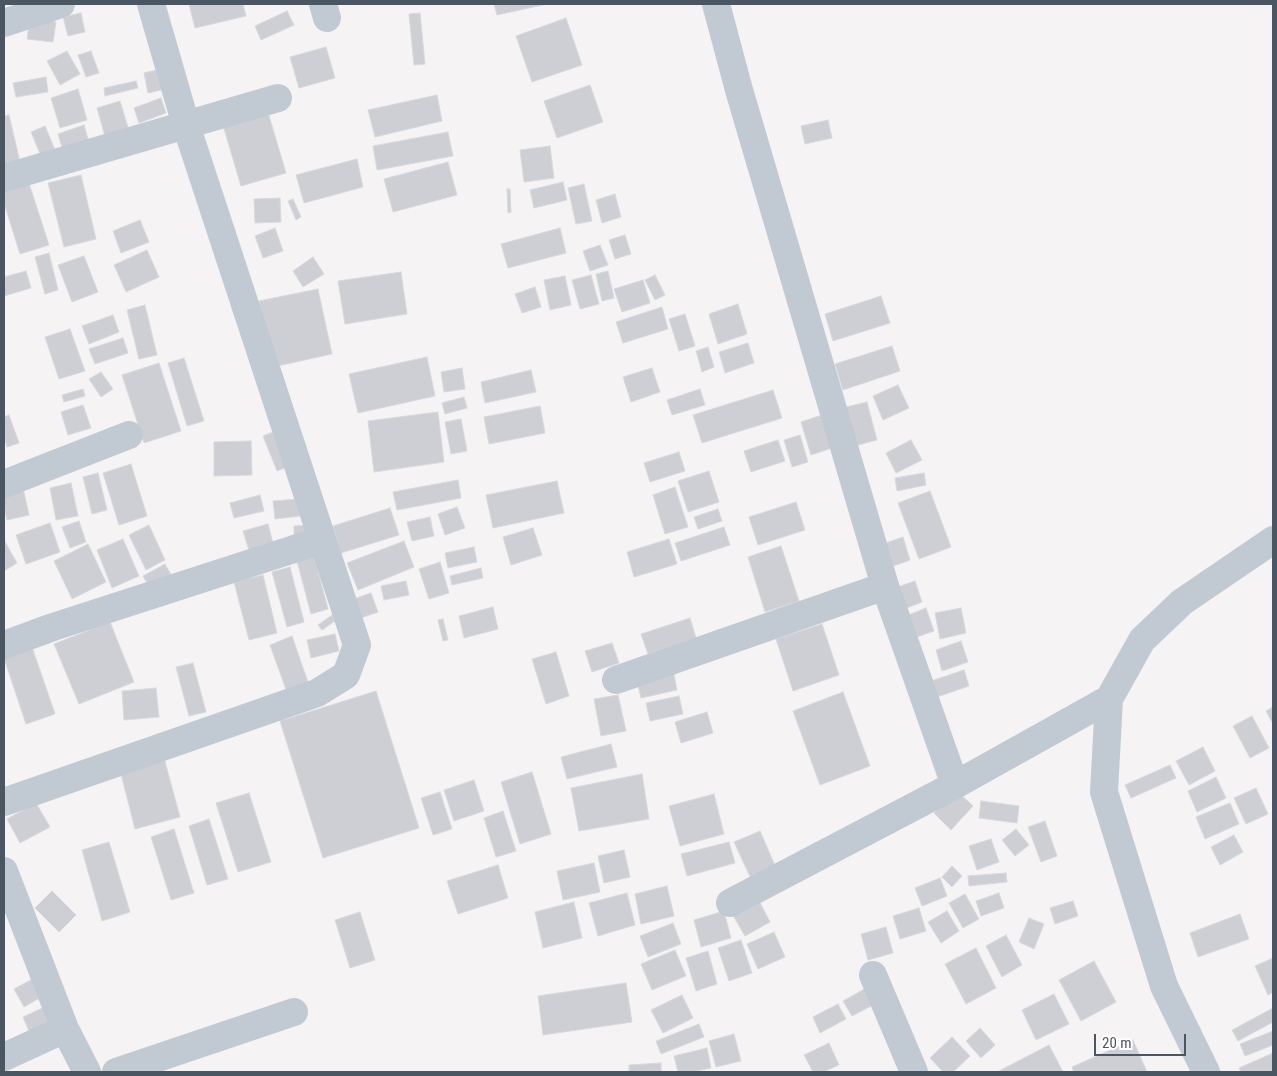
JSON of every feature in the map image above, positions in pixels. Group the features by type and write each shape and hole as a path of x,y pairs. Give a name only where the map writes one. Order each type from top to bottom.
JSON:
{"street":[{"path":"4,23 61,4"},
{"path":"4,802 317,693 346,675 357,645 186,125 151,4"},
{"path":"716,4 739,90 885,586 955,785"},
{"path":"4,178 278,98"},
{"path":"4,484 129,435"},
{"path":"4,644 322,540"},
{"path":"1206,1072 1164,986 1104,792 1109,699 1142,640 1182,602 1273,540"},
{"path":"616,680 885,586"},
{"path":"730,903 955,785 1109,699"},
{"path":"4,871 65,1029 87,1072"},
{"path":"873,975 914,1072"},
{"path":"116,1072 294,1012"},
{"path":"4,1057 65,1029"}],"building":[{"path":"189,4 243,4 246,16 195,28"},
{"path":"494,4 547,4 497,15"},
{"path":"287,11 294,25 261,40 255,26"},
{"path":"81,13 85,32 68,36 63,17"},
{"path":"420,13 425,64 414,65 409,14"},
{"path":"30,18 56,22 53,42 27,39"},
{"path":"566,18 582,65 532,82 516,36"},
{"path":"326,47 335,78 299,88 290,57"},
{"path":"67,51 80,74 60,85 47,61"},
{"path":"91,51 99,73 86,77 78,55"},
{"path":"165,68 170,88 148,93 144,73"},
{"path":"46,77 48,92 16,97 13,83"},
{"path":"136,81 138,88 105,96 104,88"},
{"path":"590,85 603,122 557,138 544,101"},
{"path":"78,89 87,120 60,128 51,98"},
{"path":"437,95 442,121 375,137 368,110"},
{"path":"161,98 166,113 139,123 134,108"},
{"path":"120,101 130,134 106,140 97,108"},
{"path":"267,109 286,173 241,186 222,122"},
{"path":"9,115 20,162 4,166 4,116"},
{"path":"828,120 832,138 805,144 801,126"},
{"path":"84,125 90,146 64,154 58,134"},
{"path":"45,126 57,155 43,161 31,132"},
{"path":"448,132 453,156 377,170 373,146"},
{"path":"550,146 554,178 524,182 520,150"},
{"path":"357,159 363,187 304,203 296,175"},
{"path":"448,162 457,195 393,212 384,179"},
{"path":"81,175 96,239 64,247 48,183"},
{"path":"27,177 49,245 20,254 4,203 4,184"},
{"path":"563,182 567,200 534,208 530,190"},
{"path":"584,184 592,221 576,224 568,188"},
{"path":"507,189 510,189 511,212 508,213"},
{"path":"615,194 621,217 602,223 596,200"},
{"path":"280,198 281,222 255,223 254,199"},
{"path":"293,199 301,217 296,220 288,201"},
{"path":"140,220 149,242 121,253 113,231"},
{"path":"275,228 283,251 263,258 255,236"},
{"path":"560,228 566,253 508,268 501,244"},
{"path":"625,235 631,254 615,259 609,240"},
{"path":"600,245 608,265 590,271 583,251"},
{"path":"147,250 159,277 126,292 114,265"},
{"path":"49,253 58,290 45,294 35,257"},
{"path":"84,256 98,292 72,302 58,265"},
{"path":"313,257 324,274 303,287 293,271"},
{"path":"26,271 31,288 4,296 4,277"},
{"path":"608,271 614,298 602,301 596,274"},
{"path":"401,272 407,314 345,324 338,281"},
{"path":"591,275 599,304 580,309 572,280"},
{"path":"655,275 665,295 655,300 645,280"},
{"path":"565,276 571,305 550,310 544,280"},
{"path":"643,280 650,303 622,312 614,289"},
{"path":"535,287 541,307 522,313 515,294"},
{"path":"318,289 332,354 273,367 259,301"},
{"path":"881,296 890,323 833,341 825,314"},
{"path":"738,304 747,334 718,344 709,314"},
{"path":"145,305 157,355 139,359 127,310"},
{"path":"662,307 668,329 623,343 616,322"},
{"path":"685,314 695,346 679,351 669,319"},
{"path":"113,315 119,332 89,344 82,326"},
{"path":"70,329 85,371 59,379 45,337"},
{"path":"123,338 128,353 95,364 89,349"},
{"path":"748,343 754,363 725,373 719,352"},
{"path":"892,346 900,371 843,390 835,364"},
{"path":"708,347 714,367 702,372 696,351"},
{"path":"427,357 435,396 358,413 349,374"},
{"path":"184,358 204,421 187,426 168,363"},
{"path":"159,363 181,431 144,443 122,375"},
{"path":"462,368 465,389 444,392 441,372"},
{"path":"652,368 660,392 631,402 623,377"},
{"path":"531,370 536,392 485,403 481,382"},
{"path":"101,372 113,389 101,397 89,379"},
{"path":"898,385 909,408 883,420 873,396"},
{"path":"83,389 85,396 64,402 62,395"},
{"path":"700,389 705,405 672,415 667,400"},
{"path":"773,390 782,418 702,443 693,415"},
{"path":"464,397 467,408 445,414 442,403"},
{"path":"867,402 877,440 851,447 842,408"},
{"path":"83,405 91,428 68,435 61,412"},
{"path":"540,406 545,433 489,444 484,417"},
{"path":"438,412 444,462 374,472 368,421"},
{"path":"828,413 838,446 811,455 801,422"},
{"path":"9,415 19,443 7,447 4,437 4,417"},
{"path":"461,419 467,451 451,454 445,422"},
{"path":"278,430 292,465 277,471 263,436"},
{"path":"800,435 808,462 792,467 784,440"},
{"path":"778,440 785,461 751,472 744,451"},
{"path":"911,440 922,460 896,473 886,453"},
{"path":"251,441 252,475 214,476 214,442"},
{"path":"679,452 685,471 650,482 644,463"},
{"path":"131,464 147,516 119,525 103,473"},
{"path":"709,471 719,502 688,512 678,481"},
{"path":"98,473 107,510 92,514 83,477"},
{"path":"924,473 926,485 897,491 895,478"},
{"path":"458,480 461,498 397,510 393,492"},
{"path":"557,481 564,513 493,528 486,495"},
{"path":"71,483 78,516 56,520 50,488"},
{"path":"675,487 688,527 665,534 653,495"},
{"path":"23,488 29,515 7,520 4,492"},
{"path":"930,491 951,547 919,559 898,503"},
{"path":"260,495 264,511 234,518 230,503"},
{"path":"298,499 300,516 275,519 273,501"},
{"path":"796,502 805,530 758,545 749,517"},
{"path":"457,507 465,528 445,535 438,514"},
{"path":"390,508 399,535 341,553 333,526"},
{"path":"718,509 722,521 698,529 694,517"},
{"path":"430,517 434,536 412,541 407,522"},
{"path":"79,521 86,542 70,548 62,527"},
{"path":"50,523 60,552 26,564 16,535"},
{"path":"268,524 274,547 250,554 243,531"},
{"path":"149,525 165,560 146,570 129,535"},
{"path":"308,525 308,538 294,538 294,526"},
{"path":"724,527 730,545 681,561 675,543"},
{"path":"533,528 542,555 511,565 503,537"},
{"path":"903,537 910,560 888,568 880,545"},
{"path":"123,539 139,576 112,588 97,550"},
{"path":"669,539 677,564 634,577 627,552"},
{"path":"4,540 17,563 4,571"},
{"path":"404,541 414,567 358,590 347,563"},
{"path":"88,544 106,582 72,599 54,561"},
{"path":"781,546 799,601 765,612 748,557"},
{"path":"474,547 477,562 448,568 445,553"},
{"path":"314,556 328,609 311,614 297,561"},
{"path":"440,562 449,593 429,599 419,569"},
{"path":"165,564 174,580 152,592 143,576"},
{"path":"290,567 304,622 287,627 272,572"},
{"path":"481,568 483,578 452,585 450,576"},
{"path":"263,575 277,633 249,640 234,582"},
{"path":"406,581 409,595 384,600 381,586"},
{"path":"915,581 922,602 899,611 892,589"},
{"path":"371,593 378,612 358,619 351,600"},
{"path":"493,607 498,629 464,638 459,616"},
{"path":"926,608 934,631 914,638 906,616"},
{"path":"961,608 966,633 940,639 935,613"},
{"path":"332,615 335,621 322,630 318,625"},
{"path":"690,618 696,638 648,654 641,634"},
{"path":"443,619 448,640 443,641 438,620"},
{"path":"110,622 134,682 79,704 54,644"},
{"path":"822,624 839,675 793,691 776,639"},
{"path":"335,634 339,651 311,658 307,640"},
{"path":"292,636 310,688 288,695 270,645"},
{"path":"961,641 968,662 942,671 936,650"},
{"path":"612,643 619,663 592,672 585,651"},
{"path":"32,647 55,714 26,724 4,658"},
{"path":"556,652 569,696 546,704 532,659"},
{"path":"193,663 206,712 189,716 176,667"},
{"path":"673,669 677,690 641,698 636,677"},
{"path":"964,670 969,686 937,697 931,681"},
{"path":"156,688 159,717 124,720 122,691"},
{"path":"376,691 419,828 323,858 280,721"},
{"path":"843,692 870,766 820,785 793,711"},
{"path":"618,695 626,731 601,736 594,699"},
{"path":"679,696 683,714 650,721 646,703"},
{"path":"1273,707 1273,724 1266,711"},
{"path":"707,712 713,733 681,743 675,722"},
{"path":"1252,716 1269,748 1250,758 1233,726"},
{"path":"611,744 617,767 567,779 561,757"},
{"path":"1203,747 1215,771 1189,785 1176,761"},
{"path":"164,758 180,817 135,829 120,770"},
{"path":"1170,765 1176,778 1131,798 1125,785"},
{"path":"532,772 551,834 520,844 501,782"},
{"path":"642,774 649,819 579,831 571,788"},
{"path":"1216,777 1226,798 1197,812 1188,791"},
{"path":"474,780 484,811 454,821 444,790"},
{"path":"1256,788 1268,814 1246,824 1234,798"},
{"path":"956,790 973,806 951,830 934,813"},
{"path":"440,792 452,829 433,835 421,798"},
{"path":"249,793 271,862 238,872 216,803"},
{"path":"714,794 724,834 680,846 669,806"},
{"path":"981,801 1019,806 1017,823 979,818"},
{"path":"36,803 50,827 20,843 7,819"},
{"path":"1230,803 1239,824 1205,839 1196,817"},
{"path":"503,811 516,851 496,857 484,818"},
{"path":"209,819 228,879 207,885 189,826"},
{"path":"1045,821 1057,856 1041,862 1028,827"},
{"path":"174,829 194,893 171,900 151,837"},
{"path":"1016,829 1029,845 1015,856 1002,840"},
{"path":"760,831 777,870 752,881 734,842"},
{"path":"1234,835 1243,852 1220,865 1211,847"},
{"path":"991,839 999,862 977,870 969,846"},
{"path":"109,842 130,912 102,921 82,850"},
{"path":"729,842 735,863 687,876 681,854"},
{"path":"624,850 630,877 604,883 598,856"},
{"path":"594,863 600,892 563,900 557,871"},
{"path":"498,865 508,898 458,914 447,881"},
{"path":"952,866 962,876 952,887 942,877"},
{"path":"1006,873 1007,882 969,886 968,876"},
{"path":"940,878 947,896 922,906 915,888"},
{"path":"667,886 674,916 641,924 635,894"},
{"path":"52,891 76,915 59,932 35,908"},
{"path":"627,893 635,925 598,936 589,903"},
{"path":"999,893 1004,908 981,916 976,901"},
{"path":"965,894 979,919 963,928 949,903"},
{"path":"757,897 770,922 745,936 731,912"},
{"path":"1073,901 1078,916 1055,924 1050,908"},
{"path":"574,902 582,938 543,948 535,912"},
{"path":"919,908 926,931 900,939 893,916"},
{"path":"724,911 731,938 701,947 694,920"},
{"path":"947,911 959,931 941,943 928,922"},
{"path":"360,912 375,960 350,968 335,920"},
{"path":"1240,914 1249,939 1198,957 1190,933"},
{"path":"1029,918 1044,924 1034,949 1019,942"},
{"path":"673,923 681,944 648,957 640,936"},
{"path":"886,927 893,953 868,960 861,934"},
{"path":"774,932 785,957 758,969 747,944"},
{"path":"1006,935 1022,965 1002,977 986,946"},
{"path":"741,940 752,973 729,981 718,948"},
{"path":"976,948 996,988 966,1004 945,964"},
{"path":"675,950 686,976 652,990 641,964"},
{"path":"708,951 717,984 696,991 686,958"},
{"path":"1273,958 1273,992 1268,995 1255,966"},
{"path":"1094,961 1116,1002 1081,1021 1059,980"},
{"path":"38,976 48,993 24,1007 14,989"},
{"path":"626,983 632,1022 543,1035 538,996"},
{"path":"868,987 877,1003 852,1016 843,1001"},
{"path":"1054,994 1069,1024 1036,1040 1022,1010"},
{"path":"682,995 693,1018 663,1033 651,1010"},
{"path":"838,1004 846,1019 820,1033 813,1017"},
{"path":"47,1006 56,1024 31,1036 23,1017"},
{"path":"1273,1008 1273,1022 1238,1041 1232,1030"},
{"path":"699,1024 704,1037 661,1054 656,1041"},
{"path":"980,1028 995,1045 981,1058 966,1041"},
{"path":"1273,1031 1273,1045 1245,1056 1240,1044"},
{"path":"734,1034 741,1061 716,1067 709,1041"},
{"path":"952,1037 970,1056 953,1072 943,1072 930,1058"},
{"path":"1133,1040 1147,1072 1074,1072 1072,1067"},
{"path":"829,1043 839,1065 823,1072 813,1072 804,1055"},
{"path":"1049,1045 1063,1072 997,1072"},
{"path":"707,1048 711,1068 692,1072 678,1072 674,1056"},
{"path":"1273,1053 1273,1072 1241,1072 1239,1068"},
{"path":"661,1063 661,1072 629,1072 629,1065"}]}
